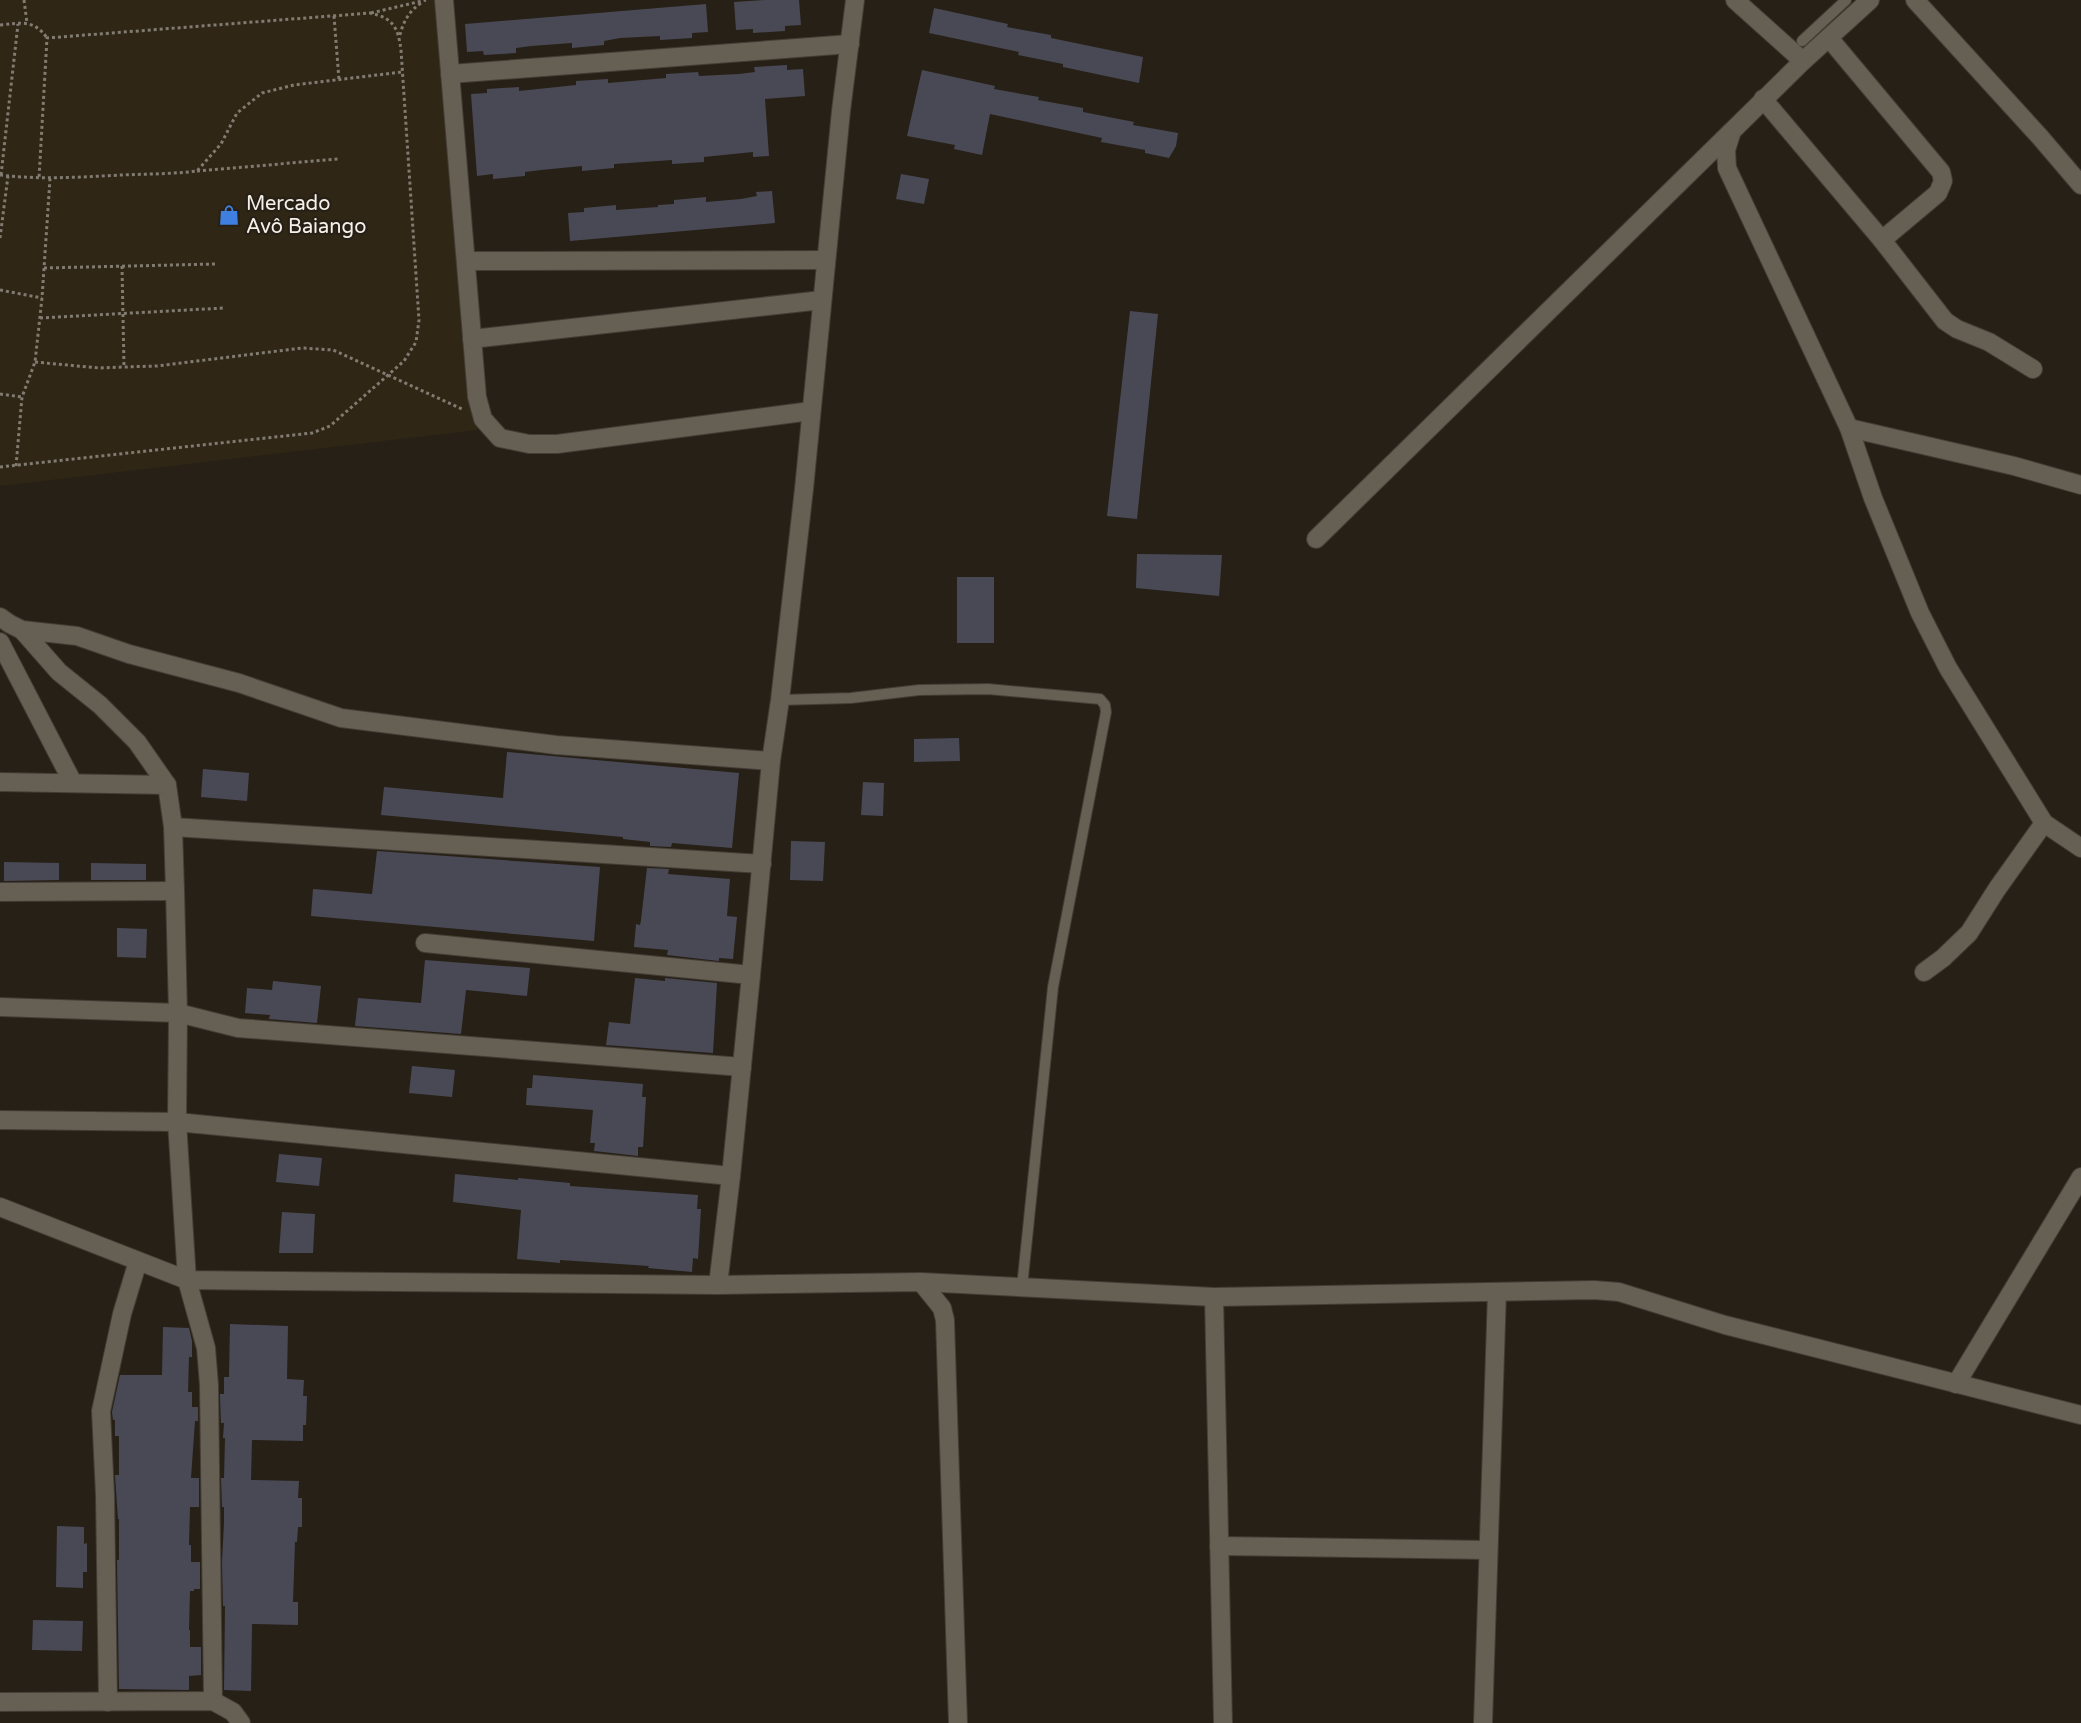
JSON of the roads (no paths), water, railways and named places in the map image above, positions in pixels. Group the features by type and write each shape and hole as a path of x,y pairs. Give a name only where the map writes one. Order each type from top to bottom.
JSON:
{"street":[{"path":"444,0 477,397 483,419 500,438 529,444 557,444 811,411"},
{"path":"718,1285 731,1176 771,761 780,700 855,0"},
{"path":"1735,0 1803,62"},
{"path":"1316,539 1763,99 1870,0"},
{"path":"1915,0 2081,185"},
{"path":"1829,38 1941,172 1943,181 1938,193 1882,240"},
{"path":"450,74 850,45"},
{"path":"1763,99 1882,240 1945,321 1957,329 1989,342 2032,369"},
{"path":"1732,131 1726,150 1727,168 1849,428 1873,498 1920,613 1948,668 2044,823 2081,848"},
{"path":"466,261 826,260"},
{"path":"472,339 822,300"},
{"path":"1849,428 2014,466 2081,485"},
{"path":"11,624 77,636 129,654 239,683 341,718 556,745 771,761"},
{"path":"11,624 25,690"},
{"path":"11,624 59,672 100,705 137,742 167,785 173,827 178,1013 177,1122 187,1280 206,1348 209,1385 213,1701"},
{"path":"0,642 74,783"},
{"path":"0,782 167,785"},
{"path":"1924,972 1944,958 1969,933 2044,823"},
{"path":"173,827 762,864"},
{"path":"0,892 175,891"},
{"path":"425,943 751,975"},
{"path":"0,1007 178,1013 238,1028 742,1067"},
{"path":"0,1120 177,1122 731,1176"},
{"path":"1956,1384 2075,1200 2081,1177"},
{"path":"0,1207 187,1280 718,1285 921,1282 1214,1297 1594,1290 1619,1292 1725,1325 2081,1415"},
{"path":"108,1701 105,1495 101,1411 122,1314 138,1261"},
{"path":"921,1282 942,1308 945,1320 958,1723"},
{"path":"1483,1723 1497,1292"},
{"path":"1214,1297 1223,1723"},
{"path":"1219,1546 1488,1550"},
{"path":"0,1702 213,1701 233,1712 241,1723"}],"lane":[{"path":"1802,41 1846,0"},
{"path":"780,700 851,698 919,690 988,689 1100,699 1105,705 1106,712 1053,987 1022,1287"}],"place":[{"name":"Mercado Avô Baiango","path":"229,215"}]}
